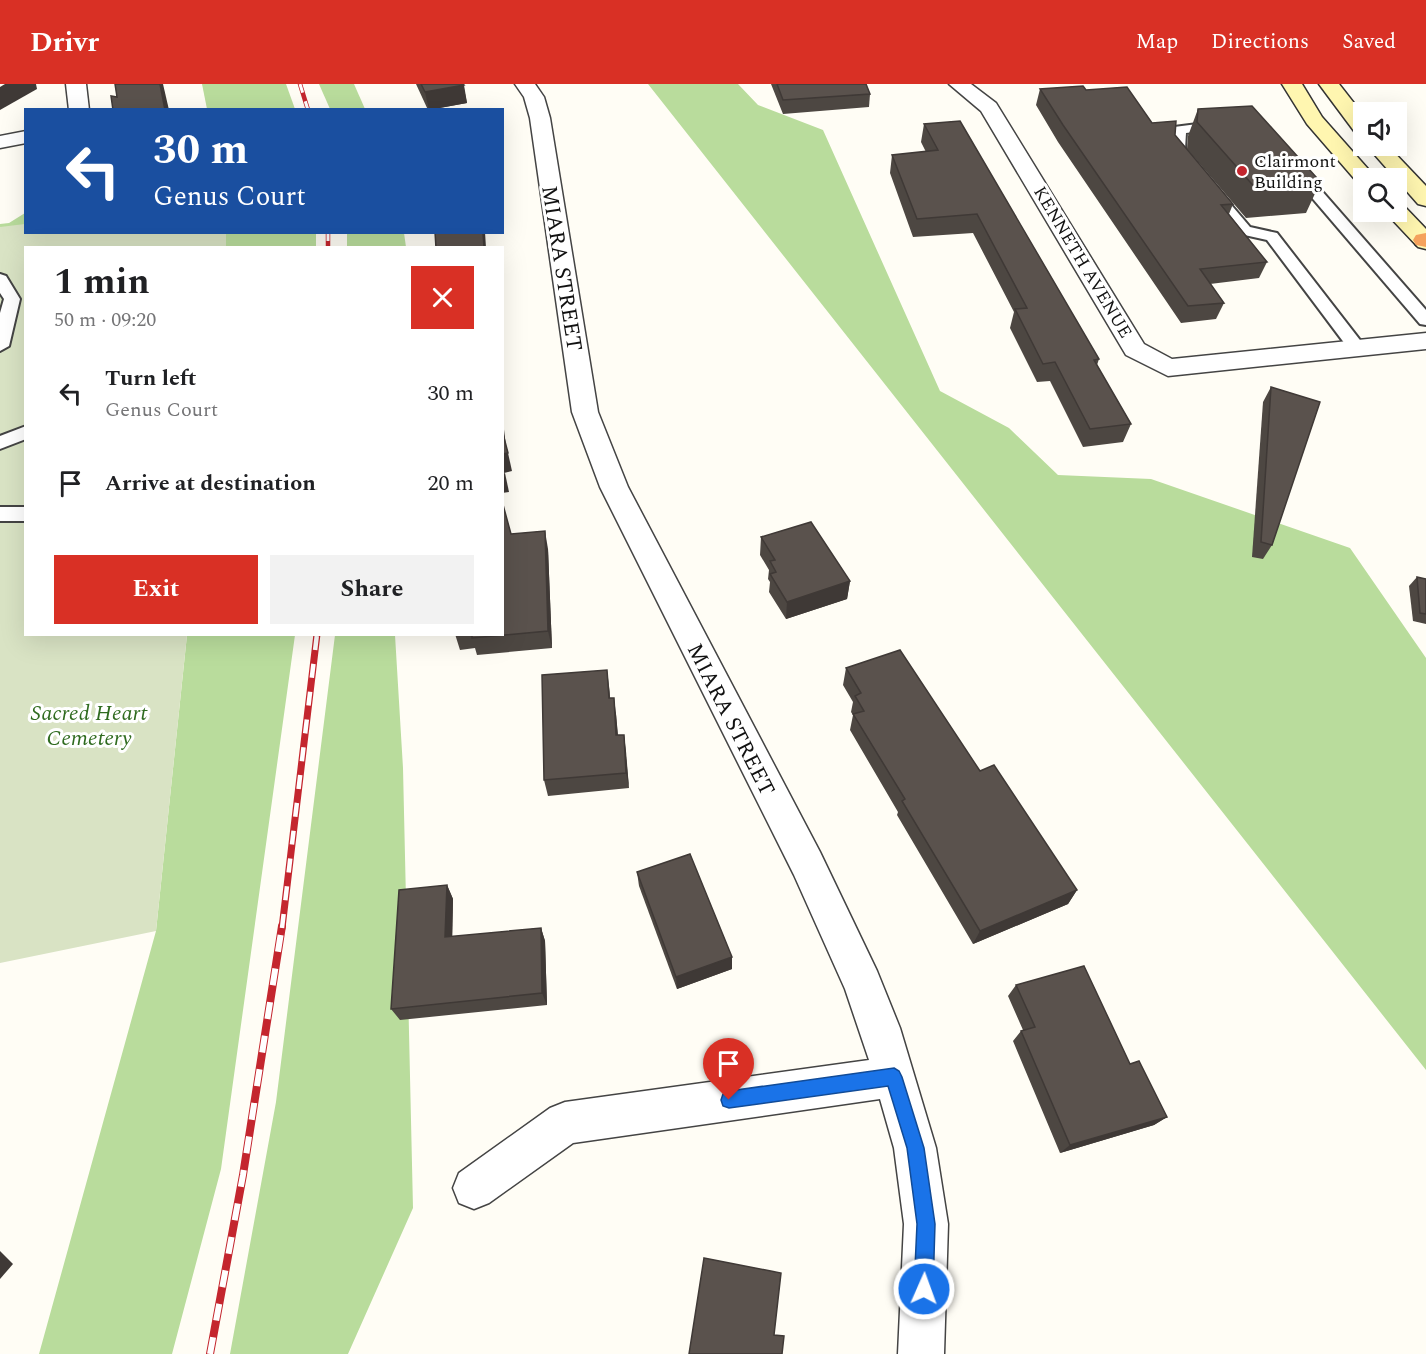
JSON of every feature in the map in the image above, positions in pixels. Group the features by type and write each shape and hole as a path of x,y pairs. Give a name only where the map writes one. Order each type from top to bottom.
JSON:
{"street":[{"path":"76,84 79,108"},
{"name":"MIARA STREET","path":"525,84 534,97 540,118 585,412 597,448 614,487 817,886 880,1029 915,1148 926,1224 921,1354"},
{"name":"KENNETH AVENUE","path":"959,84 989,107 1135,349 1149,359 1168,368 1426,341"},
{"path":"1292,84 1314,120 1357,168"},
{"path":"1329,84 1353,116"},
{"path":"0,142 24,137"},
{"path":"1386,156 1426,199"},
{"path":"1407,222 1425,241"},
{"path":"474,1188 565,1123 894,1077"}],"lane":[{"path":"1240,125 1179,130 1178,150 1245,231 1272,236 1357,348"},
{"path":"1285,158 1426,320"},
{"path":"0,279 12,299 0,346"},
{"path":"0,443 24,433"},
{"path":"0,514 24,514"}],"green space":[{"path":"202,84 286,84 295,108 207,108"},
{"path":"319,84 354,84 365,108 330,108"},
{"path":"648,84 738,84 758,105 823,130 940,391 1009,428 1058,475 1151,479 1350,548 1426,658 1426,1070"},
{"path":"24,214 24,234 316,234 316,246 226,246 226,244 109,246 66,241 0,250 0,224 9,223"},
{"name":"Sacred Heart Cemetery","path":"24,224 24,234 226,234 226,246 24,246 24,636 187,636 156,931 0,963 0,227"},
{"path":"347,234 404,234 406,246 347,246"},
{"path":"187,636 295,636 221,1169 172,1354 39,1354 156,931"},
{"path":"335,636 395,636 403,768 413,1208 348,1354 230,1354 276,1102"}],"building":[{"path":"115,84 160,84 165,108 113,108 111,96 117,97"},
{"path":"421,84 463,84 464,85 425,92"},
{"path":"777,84 866,84 870,94 783,100"},
{"path":"1083,86 1086,90 1127,87 1152,123 1176,121 1175,135 1233,204 1221,205 1267,262 1200,269 1224,303 1188,306 1040,89"},
{"path":"1252,106 1317,178 1313,179 1319,185 1258,191 1197,122 1198,109"},
{"path":"960,121 1099,359 1094,360 1131,424 1090,429 1055,362 1043,364 1015,309 1027,308 977,214 917,219 892,155 938,150 924,124"},
{"path":"435,234 483,234 484,246 436,246"},
{"path":"1271,387 1320,402 1272,545 1261,542"},
{"path":"504,438 508,453 504,454"},
{"path":"504,508 511,534 545,531 548,631 504,635"},
{"path":"811,522 850,581 787,602 770,574 776,572 770,561 775,560 761,537"},
{"path":"1417,577 1426,579 1426,614 1420,613"},
{"path":"900,650 980,771 994,765 1077,890 980,931 902,801 905,799 853,714 864,711 855,696 861,693 846,668"},
{"path":"607,670 609,698 614,698 616,735 624,735 626,773 544,780 542,675"},
{"path":"690,854 732,957 676,977 637,872"},
{"path":"447,885 445,937 541,928 542,993 391,1009 399,890"},
{"path":"1084,966 1130,1064 1139,1061 1167,1117 1070,1145 1021,1031 1035,1027 1016,985"},
{"path":"704,1258 781,1273 774,1335 784,1336 782,1354 689,1354"}],"railway":[{"path":"300,84 307,108"},
{"path":"328,234 328,246"},
{"path":"282,928 317,636"},
{"path":"210,1354 243,1175 282,926"}],"place":[{"name":"Clairmont Building","path":"1242,171"}],"route":[{"path":"729,1100 894,1077 915,1148 926,1224 924,1289"}]}
